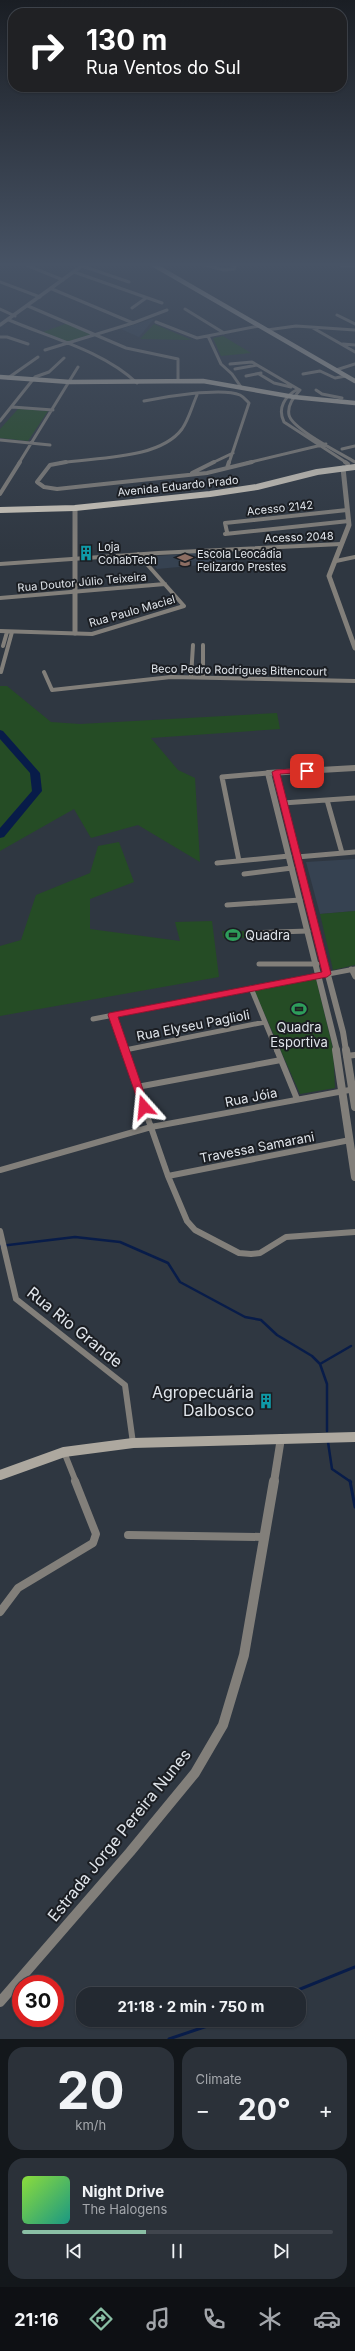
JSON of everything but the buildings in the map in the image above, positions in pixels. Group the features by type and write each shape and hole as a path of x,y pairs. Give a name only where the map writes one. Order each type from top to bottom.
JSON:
{"main road":[{"path":"319,360 355,381"},
{"path":"0,378 70,382 138,383 203,381 287,396 296,395 315,401 329,398 355,403"},
{"name":"Avenida Eduardo Prado","path":"248,487 312,469 355,463"},
{"name":"Avenida Eduardo Prado","path":"0,510 75,506 208,492 248,487 343,468 355,467"},
{"name":"Avenida Eduardo Prado","path":"0,507 75,506 93,502 208,492"},
{"path":"0,1475 64,1452 133,1443 355,1437"}],"street":[{"path":"8,378 35,360"},
{"path":"0,421 33,380 40,374 49,372 62,360"},
{"path":"100,360 117,368 138,383"},
{"path":"178,381 176,366 179,360"},
{"path":"219,360 221,364 232,374 241,387"},
{"path":"230,364 251,362 297,388"},
{"path":"336,370 355,364"},
{"path":"235,369 257,365"},
{"path":"0,494 53,410 78,367"},
{"path":"303,374 320,371 335,378 346,376"},
{"path":"246,376 269,372"},
{"path":"259,374 274,383 297,388"},
{"path":"297,388 296,395 288,412 290,419 294,424 355,463"},
{"path":"316,390 329,398 342,398"},
{"path":"167,399 146,400 144,402 227,392 238,394 249,403 227,468"},
{"path":"197,395 182,430 174,438 156,446 126,455 50,465 37,482 44,487 57,489 185,476 227,468 326,444"},
{"path":"287,396 281,410 281,417 284,422 348,464"},
{"path":"12,407 53,410"},
{"path":"0,440 50,445"},
{"path":"342,449 355,446"},
{"path":"185,476 233,453"},
{"path":"343,468 349,521 330,576 332,589 354,640 355,648"},
{"path":"75,506 75,633"},
{"name":"Acesso 2142","path":"347,510 224,524 226,533 349,521"},
{"path":"232,522 236,530"},
{"name":"Acesso 2048","path":"0,564 138,554 341,544"},
{"path":"138,554 165,584"},
{"path":"336,561 355,557"},
{"name":"Rua Doutor Júlio Teixeira","path":"0,598 165,584"},
{"name":"Rua Paulo Maciel","path":"0,631 92,634 185,605 165,584"},
{"path":"4,646 10,632"},
{"path":"1,672 10,632"},
{"path":"191,677 193,645"},
{"path":"203,645 203,677"},
{"name":"Beco Pedro Rodrigues Bittencourt","path":"44,672 52,690 138,679 191,677 355,681"},
{"path":"240,861 222,775 355,768"},
{"path":"276,772 318,938 355,1177"},
{"path":"268,773 317,964 323,975 343,1032 346,1056 354,1089 355,1107"},
{"path":"283,804 355,798"},
{"path":"327,800 342,853"},
{"path":"281,828 289,828"},
{"path":"297,856 355,852"},
{"path":"217,863 289,856"},
{"path":"244,874 292,868"},
{"path":"298,889 305,889"},
{"path":"228,905 300,900"},
{"path":"250,933 308,931"},
{"path":"310,939 318,938"},
{"path":"259,964 317,964"},
{"path":"93,1019 353,969 355,977"},
{"path":"251,988 297,1099"},
{"path":"112,1015 168,1176 186,1221 207,1238 239,1253 260,1253 286,1237 355,1232"},
{"name":"Rua Elyseu Paglioli","path":"125,1050 265,1022"},
{"path":"346,1056 355,1055"},
{"path":"137,1087 281,1060"},
{"name":"Rua Jóia","path":"0,1170 151,1126 354,1089"},
{"name":"Travessa Samarani","path":"168,1176 350,1140"},
{"name":"Rua Rio Grande","path":"0,1231 16,1300 125,1385 133,1443"},
{"name":"Estrada Jorge Pereira Nunes","path":"0,2002 130,1852 195,1773 223,1725 244,1655 281,1438"},
{"path":"0,1612 18,1588 93,1543 95,1539 96,1534 64,1452"},
{"path":"128,1535 264,1537"}],"shaded area":[{"name":"Escola Leocádia Felizardo Prestes","path":"218,551 222,563 157,569 147,557"},
{"path":"355,859 355,911 320,914 306,862"}],"green space":[{"path":"18,409 48,411 28,441 0,438 0,429"},
{"path":"0,686 7,686 51,722 80,724 277,713 280,729 151,738 178,770 195,778 200,862 138,825 91,838 74,809 0,851"},
{"path":"119,842 134,882 90,899 90,929 180,941 175,922 212,921 219,977 0,1016 0,946 21,940 36,895 90,873 98,846"},
{"path":"355,911 355,965 333,970 320,914"},
{"name":"Quadra","path":"222,931 244,931 245,938 223,938"},
{"path":"316,979 333,1049 335,1088 300,1094 254,990"}],"waterway":[{"path":"0,733 35,773 37,791 0,835"},
{"path":"0,1246 75,1237 120,1242 168,1263 180,1282 245,1317 261,1320 277,1335 312,1356 320,1364"},
{"path":"320,1364 351,1346"},
{"path":"320,1364 327,1384 327,1431"},
{"path":"328,1442 332,1469 350,1481"},
{"path":"350,1481 355,1507"},
{"path":"305,1987 355,1967"},
{"path":"169,2039 204,2027"}],"place":[{"name":"Loja CohabTech","path":"86,553"},
{"name":"Escola Leocádia Felizardo Prestes","path":"185,560"},
{"name":"Quadra","path":"233,935"},
{"name":"Quadra Esportiva","path":"299,1009"},
{"name":"Agropecuária Dalbosco","path":"266,1401"}],"route":[{"path":"144,1107 112,1015 327,974 276,772 307,771"}]}
